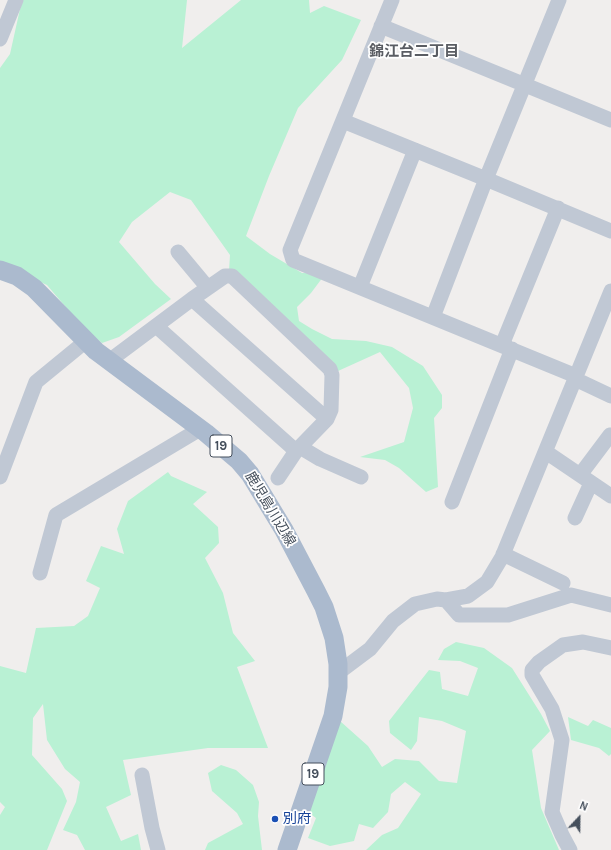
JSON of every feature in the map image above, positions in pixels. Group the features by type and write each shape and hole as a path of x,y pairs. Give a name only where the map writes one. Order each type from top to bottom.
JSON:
{"main road":[{"name":"鹿児島川辺線","path":"0,270 17,276 34,288 86,341 109,361 200,429 231,454 245,468 284,530 324,607 335,642 338,687 333,716 287,850"}],"street":[{"path":"0,39 16,0"},
{"path":"392,0 290,250 292,260 507,347 576,378 611,396"},
{"path":"433,317 486,179 559,0"},
{"path":"381,26 611,120"},
{"path":"343,122 558,208 611,231"},
{"path":"360,287 415,150"},
{"path":"452,502 558,208"},
{"path":"178,252 208,288"},
{"path":"109,361 225,276 232,276 330,369 332,375 331,410 326,419 298,449 278,478"},
{"path":"338,673 370,648 393,621 415,604 437,599 446,600 468,596 487,582 503,554 611,290"},
{"path":"192,299 326,419"},
{"path":"156,326 298,449 361,478"},
{"path":"0,477 36,382 86,341"},
{"path":"40,573 56,515 200,429"},
{"path":"575,518 586,479 610,435"},
{"path":"546,452 611,496"},
{"path":"503,554 563,583"},
{"path":"446,600 459,615 508,615 571,595 611,605"},
{"path":"570,850 552,812 562,740 552,709 532,675 532,670 539,662 563,645 583,642 611,648"},
{"path":"142,775 152,828 158,850"}],"green space":[{"path":"22,0 187,0 182,48 241,0 309,0 310,13 324,6 361,20 342,60 298,108 269,176 246,236 270,254 302,273 326,273 311,293 297,307 299,321 332,339 366,341 392,347 423,366 442,395 442,408 434,418 438,487 426,492 399,468 385,460 360,457 404,442 413,408 409,388 380,352 338,371 229,271 230,255 191,200 170,192 132,222 119,242 155,284 171,299 119,337 102,343 81,325 47,285 0,264 0,68 10,54"},
{"path":"168,472 171,476 207,492 193,504 218,527 219,543 205,558 223,593 233,633 255,661 237,667 268,748 208,748 123,760 131,795 106,807 121,841 138,834 141,850 85,850 77,835 63,830 76,802 80,782 65,769 47,740 43,704 33,718 32,755 62,789 67,801 47,850 0,850 0,815 5,807 0,802 0,666 26,673 36,628 74,626 88,616 100,588 86,581 101,546 124,554 117,529 128,501"},
{"path":"456,642 484,648 512,668 550,731 532,750 541,808 559,850 366,850 382,835 398,828 421,794 405,782 391,794 388,812 373,828 359,824 354,841 330,846 308,838 316,818 309,813 340,721 368,746 382,767 395,759 419,761 439,781 457,783 466,731 442,721 419,717 417,741 411,750 390,733 389,721 429,670 440,672 442,689 468,696 478,668 460,661 438,660 444,649"},
{"path":"568,717 588,726 593,720 611,728 611,754 609,756 599,748 571,740"},
{"path":"221,765 236,770 253,785 259,802 258,816 262,850 205,850 208,843 243,824 237,813 212,791 208,773"}],"place":[{"name":"別府","path":"275,819"}],"district":[{"name":"錦江台二丁目","path":"414,52"}]}
